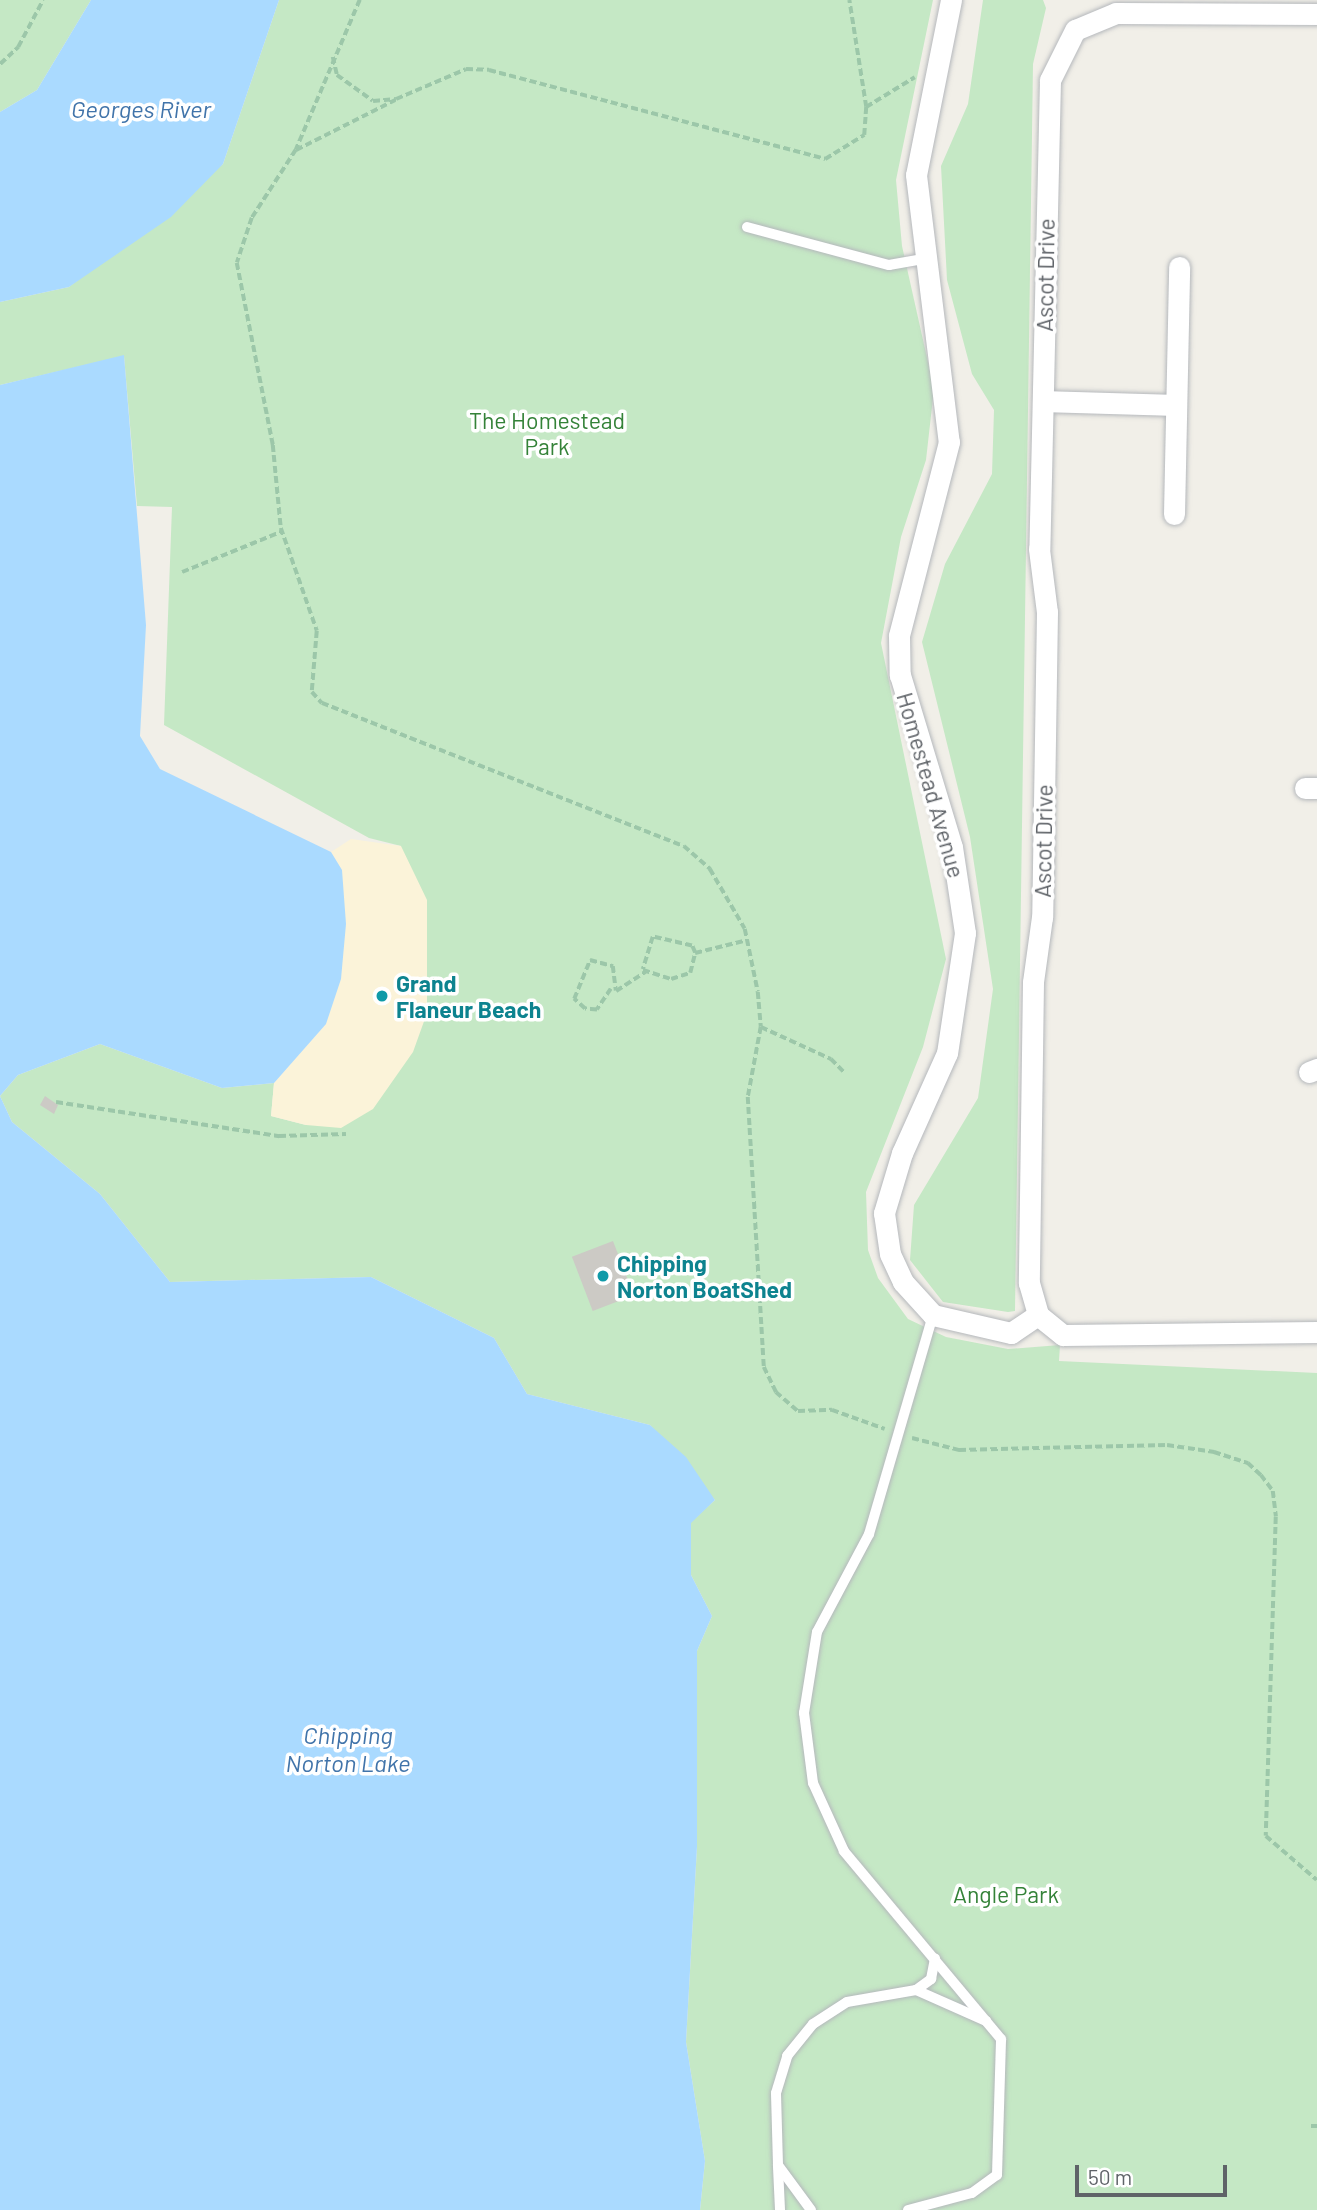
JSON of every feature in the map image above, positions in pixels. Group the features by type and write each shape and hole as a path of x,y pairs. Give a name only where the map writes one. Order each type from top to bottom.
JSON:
{"street":[{"name":"Homestead Avenue","path":"933,1315 903,1282 890,1254 884,1213 902,1153 947,1053 965,933 952,847 900,674 906,596 949,442 917,204 920,137 951,0"},
{"name":"Ascot Drive","path":"1038,1315 1029,1283 1047,612 1039,549 1050,80 1075,30 1116,13 1317,14"},
{"path":"1174,514 1179,267"},
{"path":"1043,401 1175,405"},
{"path":"933,1315 1011,1333 1038,1315 1063,1335 1317,1332"}],"lane":[{"path":"747,227 889,265 925,258"},
{"path":"908,2210 986,2185 1002,2160 1003,2053 990,2023 844,1851 813,1783 806,1746 807,1681 817,1632 869,1534 933,1315"},
{"path":"780,2210 776,2093 787,2056 813,2024 847,2002 916,1990 931,1979 935,1958"},
{"path":"916,1990 990,2023"},
{"path":"778,2165 811,2210"}],"path":[{"path":"0,64 18,47 43,0"},
{"path":"360,0 333,57 296,149 252,218 237,263 283,531 317,631 312,692 322,703 684,846 723,890 745,929 744,941 761,1027 748,1097 764,1367 776,1392 798,1411 832,1410 899,1434 959,1450 1167,1445 1214,1452 1248,1463 1261,1475 1273,1491 1276,1517 1266,1836 1317,1880"},
{"path":"296,149 449,74 489,70 825,159 863,135 866,107 849,0"},
{"path":"333,57 337,75 354,91 373,101 396,99"},
{"path":"866,107 917,76"},
{"path":"182,572 283,531"},
{"path":"611,989 620,991 645,972 653,937 692,946 695,953 690,973 671,979 645,972"},
{"path":"695,953 744,941"},
{"path":"590,960 613,966 611,989 597,1010 585,1009 575,999 590,960"},
{"path":"761,1027 831,1059 845,1073"},
{"path":"57,1101 279,1136 346,1134"},
{"path":"1311,2126 1317,2126"}],"green space":[{"path":"0,0 91,0 37,90 0,112"},
{"path":"279,0 933,0 896,180 902,246 934,389 926,460 901,537 881,643 946,959 923,1047 866,1192 868,1250 878,1278 908,1319 946,1337 1008,1349 1060,1345 1059,1361 1317,1373 1317,2210 700,2210 705,2161 686,2042 697,1847 697,1651 712,1616 691,1575 691,1522 715,1500 650,1425 527,1394 494,1338 371,1277 170,1282 100,1194 12,1122 0,1096 18,1075 100,1044 222,1088 274,1083 271,1116 306,1125 401,846 369,838 164,725 172,507 137,506 124,356 0,385 0,302 69,287 223,164"},
{"path":"983,0 1043,0 1046,8 1033,64 1015,1311 1008,1312 943,1302 910,1260 914,1205 978,1098 993,989 970,837 922,642 945,564 992,474 994,410 972,374 947,280 941,166 968,104"}],"sand":[{"name":"Grand Flaneur Beach","path":"351,839 401,846 427,900 427,1013 413,1052 373,1109 341,1128 306,1125 271,1116 274,1083 326,1024 342,870 331,852"}],"water":[{"name":"Georges River","path":"91,0 279,0 223,164 171,217 69,287 0,302 0,112 37,90"},
{"path":"124,355 146,625 140,736 160,769 331,852 342,870 346,924 341,979 326,1024 274,1083 222,1088 100,1044 18,1075 0,1096 0,385"},
{"name":"Chipping Norton Lake","path":"0,1096 12,1122 100,1194 170,1282 371,1277 494,1338 527,1394 650,1425 686,1457 715,1500 691,1523 691,1575 712,1616 697,1651 697,1847 686,2042 705,2161 700,2210 0,2210"}],"building":[{"path":"45,1096 58,1105 54,1114 40,1105"},
{"name":"Chipping Norton BoatShed","path":"613,1241 634,1295 593,1311 572,1257"}],"place":[{"name":"Grand Flaneur Beach","path":"382,996"},
{"name":"Chipping Norton BoatShed","path":"603,1276"}],"park label":[{"name":"The Homestead Park","path":"547,433"},
{"name":"Angle Park","path":"1006,1894"}]}
